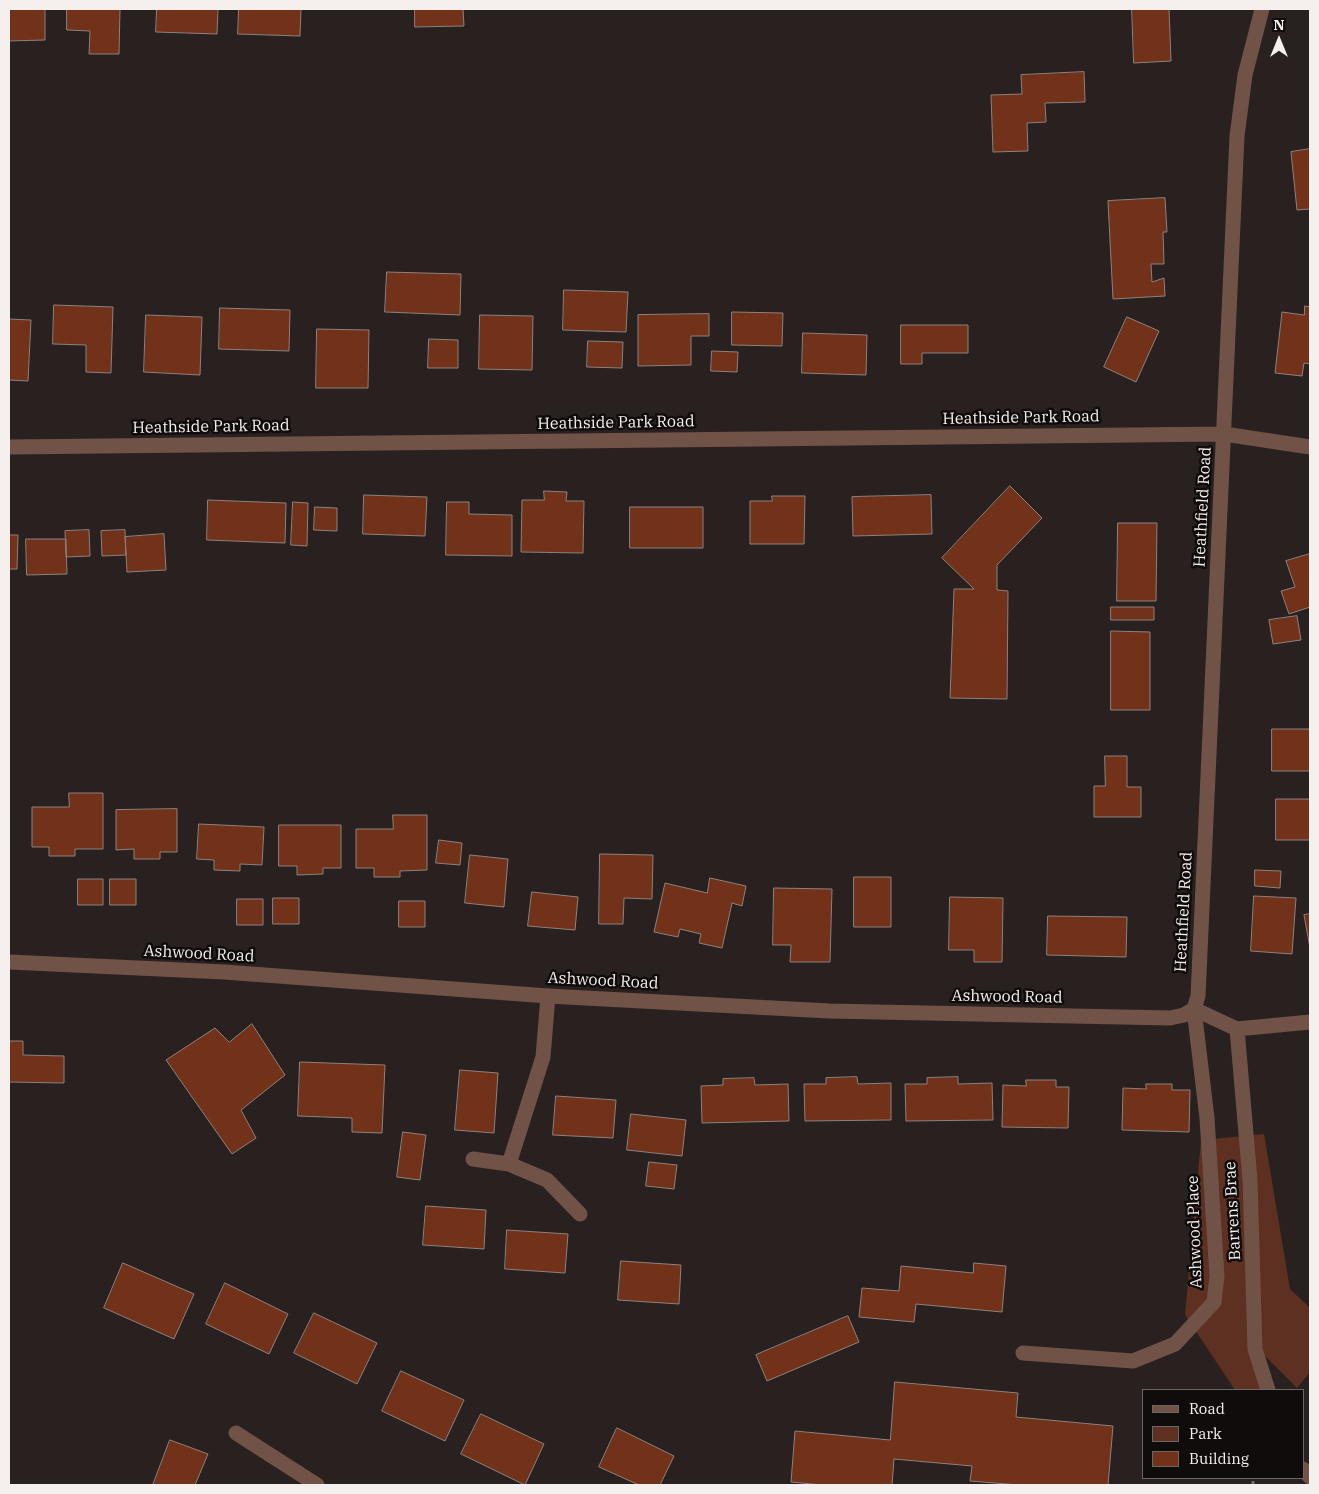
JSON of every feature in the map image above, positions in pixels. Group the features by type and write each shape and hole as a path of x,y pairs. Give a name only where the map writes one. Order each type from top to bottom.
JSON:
{"street":[{"name":"Heathfield Road","path":"1194,1009 1198,996 1237,136 1245,75 1262,9"},
{"name":"Heathside Park Road","path":"9,447 1224,434 1310,447"},
{"name":"Ashwood Road","path":"9,962 224,972 548,996 838,1012 1170,1018 1184,1015 1194,1009"},
{"path":"509,1164 543,1057 548,996"},
{"path":"1194,1009 1237,1029 1310,1022"},
{"name":"Ashwood Place","path":"1023,1353 1133,1361 1175,1344 1214,1302 1217,1276 1207,1118 1194,1009"},
{"name":"Barrens Brae","path":"1237,1029 1250,1180 1256,1349 1268,1389"},
{"path":"473,1159 509,1164 546,1180 580,1214"},
{"path":"236,1433 298,1480 317,1485"}],"green space":[{"path":"1264,1134 1290,1289 1310,1308 1310,1372 1297,1388 1265,1356 1265,1389 1234,1389 1185,1315 1201,1140"}],"building":[{"path":"9,9 45,9 45,40 9,41"},
{"path":"67,9 120,9 119,54 89,54 90,31 67,30"},
{"path":"157,9 218,9 217,34 156,32"},
{"path":"239,9 301,9 300,36 238,34"},
{"path":"415,9 463,9 464,26 415,27"},
{"path":"1132,9 1169,9 1171,61 1134,63"},
{"path":"1084,72 1085,102 1045,103 1046,122 1027,123 1028,151 993,152 991,95 1022,94 1021,75"},
{"path":"1310,149 1310,209 1297,210 1291,152"},
{"path":"1165,198 1167,232 1163,232 1164,264 1151,264 1152,282 1164,278 1165,296 1113,299 1108,201"},
{"path":"387,272 461,274 460,315 385,312"},
{"path":"564,290 628,292 626,332 563,330"},
{"path":"54,305 113,307 111,373 86,372 86,345 53,344"},
{"path":"1305,306 1310,307 1310,364 1304,363 1302,376 1275,373 1282,312 1304,315"},
{"path":"220,308 290,310 289,351 219,349"},
{"path":"732,312 783,313 782,346 732,345"},
{"path":"709,314 709,336 691,336 691,365 638,366 638,315"},
{"path":"146,315 202,317 200,375 144,372"},
{"path":"480,315 533,316 532,370 479,369"},
{"path":"1127,317 1159,331 1136,382 1104,367"},
{"path":"9,319 31,320 28,381 9,380"},
{"path":"901,325 968,325 968,353 922,353 922,364 901,364"},
{"path":"317,329 369,330 368,388 316,388"},
{"path":"803,333 867,335 866,375 802,373"},
{"path":"429,339 458,340 458,368 428,368"},
{"path":"588,341 623,342 622,368 587,367"},
{"path":"712,351 738,352 737,372 711,371"},
{"path":"1010,486 1042,518 997,565 997,590 1008,591 1007,699 950,698 954,589 974,589 942,558"},
{"path":"544,491 567,492 566,501 584,501 583,553 521,552 522,500 544,500"},
{"path":"364,495 427,497 425,536 363,534"},
{"path":"931,495 932,534 853,536 852,497"},
{"path":"772,496 805,496 804,544 750,544 750,501 772,501"},
{"path":"208,500 286,503 285,543 207,540"},
{"path":"293,502 308,503 307,546 291,545"},
{"path":"447,502 469,502 469,514 512,515 512,556 446,555"},
{"path":"315,507 337,508 337,531 314,530"},
{"path":"630,507 703,507 703,548 630,548"},
{"path":"1118,523 1157,523 1156,601 1117,601"},
{"path":"89,530 90,556 66,557 65,531"},
{"path":"125,530 126,555 102,556 101,531"},
{"path":"164,534 166,570 127,572 125,537"},
{"path":"9,535 18,535 17,569 9,569"},
{"path":"26,539 66,539 67,574 27,575"},
{"path":"1310,554 1310,607 1289,614 1281,591 1295,587 1286,561"},
{"path":"1111,607 1154,607 1154,620 1111,620"},
{"path":"1297,616 1301,640 1273,644 1269,620"},
{"path":"1111,631 1150,632 1150,710 1111,710"},
{"path":"1272,729 1310,729 1310,771 1272,771"},
{"path":"1105,756 1127,756 1127,787 1141,787 1141,817 1094,817 1094,786 1105,786"},
{"path":"69,793 103,793 103,849 75,849 75,856 49,856 49,847 32,847 32,807 69,807"},
{"path":"1276,799 1310,799 1310,840 1276,840"},
{"path":"177,809 177,852 160,852 160,859 134,859 134,849 116,850 116,810"},
{"path":"393,815 427,815 427,870 400,871 400,877 374,877 374,868 356,868 356,829 393,829"},
{"path":"199,824 264,827 262,865 240,864 240,871 214,870 214,860 197,859"},
{"path":"279,825 341,825 341,868 323,868 323,874 297,875 297,866 279,866"},
{"path":"439,840 462,843 460,865 436,863"},
{"path":"600,854 653,855 652,899 624,898 623,924 599,924"},
{"path":"470,855 508,859 504,907 465,903"},
{"path":"1255,870 1281,871 1280,888 1255,886"},
{"path":"854,877 891,877 891,927 854,927"},
{"path":"710,878 746,886 742,906 732,903 722,948 699,943 701,934 680,929 678,937 654,932 665,883 707,893"},
{"path":"78,879 103,879 103,905 78,905"},
{"path":"110,879 136,879 136,905 110,905"},
{"path":"774,888 832,889 830,962 790,962 791,945 773,945"},
{"path":"532,892 578,897 575,930 528,926"},
{"path":"1254,896 1296,898 1292,954 1251,951"},
{"path":"950,897 1003,898 1002,962 974,962 974,950 949,950"},
{"path":"273,898 299,898 299,924 273,924"},
{"path":"237,899 263,899 263,925 237,925"},
{"path":"399,901 425,901 425,927 399,927"},
{"path":"1310,914 1310,948 1304,915"},
{"path":"1048,916 1127,917 1126,957 1047,955"},
{"path":"252,1024 285,1075 241,1110 256,1138 232,1154 166,1060 215,1028 229,1042"},
{"path":"9,1041 23,1041 23,1055 64,1056 64,1083 9,1082"},
{"path":"300,1062 385,1065 382,1133 352,1132 352,1118 298,1116"},
{"path":"460,1070 498,1073 494,1133 455,1130"},
{"path":"857,1077 858,1084 891,1083 891,1120 805,1121 804,1084 826,1084 826,1078"},
{"path":"958,1077 958,1084 992,1083 993,1120 906,1121 905,1084 927,1084 927,1078"},
{"path":"754,1078 755,1085 788,1084 789,1121 702,1123 701,1086 723,1085 723,1079"},
{"path":"1026,1080 1056,1080 1056,1087 1069,1087 1068,1128 1002,1127 1003,1085 1026,1086"},
{"path":"1146,1084 1172,1084 1172,1090 1190,1090 1189,1132 1122,1130 1123,1088 1146,1089"},
{"path":"556,1096 616,1100 613,1138 553,1135"},
{"path":"631,1114 686,1120 682,1156 627,1150"},
{"path":"403,1132 426,1135 420,1180 397,1177"},
{"path":"649,1162 677,1165 674,1189 646,1186"},
{"path":"426,1206 486,1210 484,1249 423,1245"},
{"path":"507,1230 568,1234 565,1273 505,1269"},
{"path":"621,1261 681,1265 679,1304 618,1300"},
{"path":"123,1263 194,1294 174,1339 104,1308"},
{"path":"974,1263 1006,1266 1002,1312 916,1304 914,1322 859,1317 862,1288 899,1291 901,1266 973,1273"},
{"path":"225,1283 288,1314 269,1354 206,1324"},
{"path":"314,1313 377,1343 357,1384 294,1353"},
{"path":"848,1316 859,1342 767,1381 756,1355"},
{"path":"401,1371 464,1400 445,1441 382,1411"},
{"path":"895,1382 1018,1393 1016,1417 1113,1426 1108,1485 1019,1485 970,1481 972,1466 894,1459 892,1485 822,1485 791,1482 795,1431 890,1440"},
{"path":"481,1414 544,1444 525,1485 461,1454"},
{"path":"617,1428 674,1456 660,1485 639,1485 599,1467"},
{"path":"170,1440 208,1454 195,1485 153,1485"}]}
